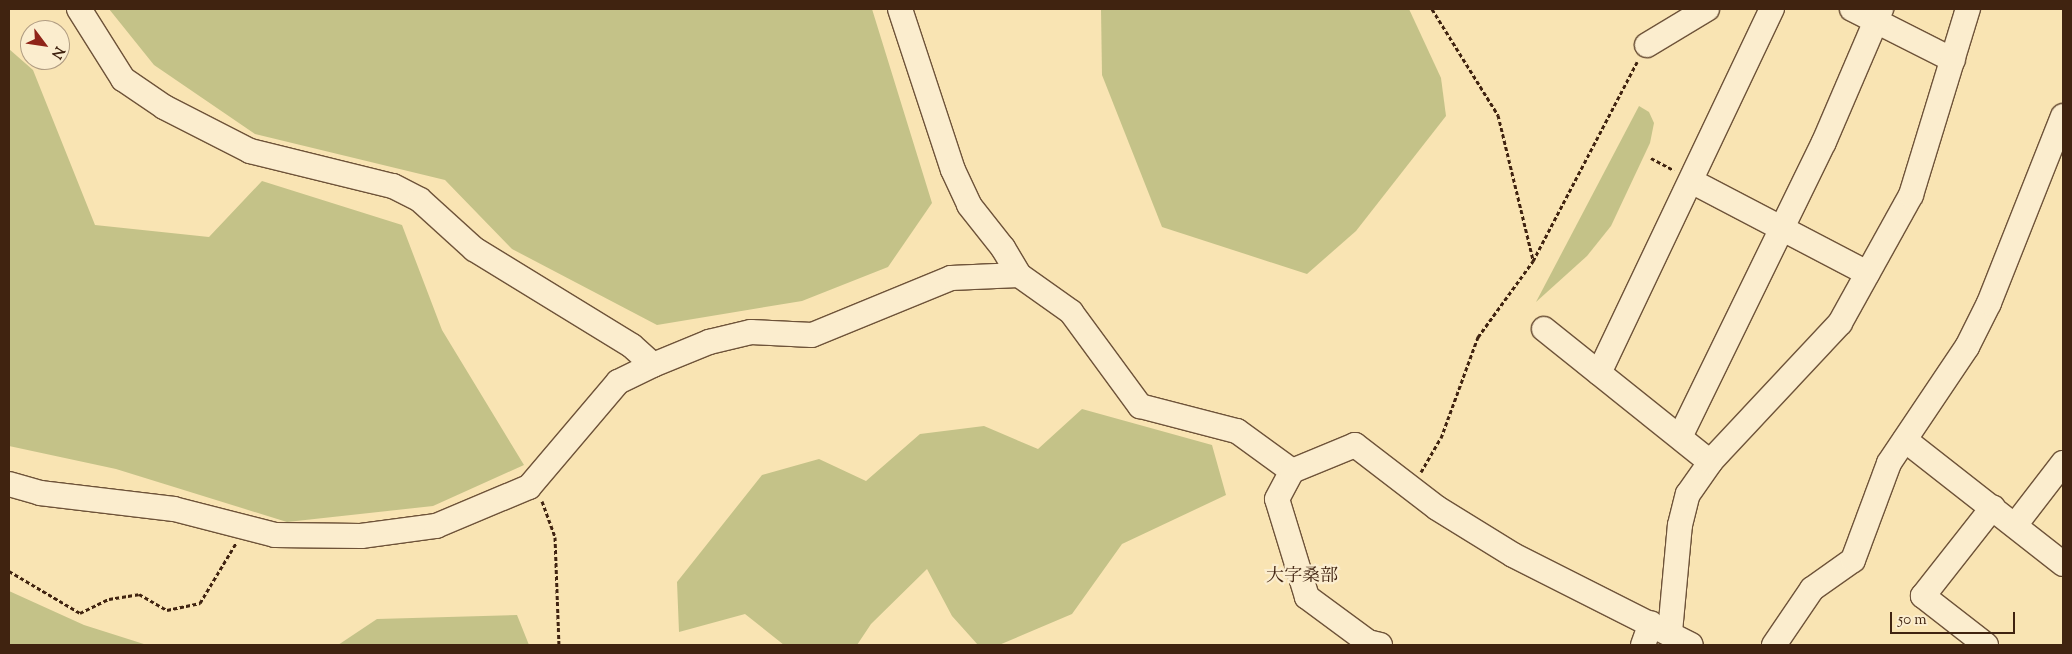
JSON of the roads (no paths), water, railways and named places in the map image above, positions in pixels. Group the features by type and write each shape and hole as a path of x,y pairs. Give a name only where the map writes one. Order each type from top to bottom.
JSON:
{"street":[{"path":"79,9 123,79 164,107 250,151 393,186 420,200 474,249 632,346 653,365"},
{"path":"900,9 953,170 969,205 1004,248 1019,275 1071,312 1140,406 1237,431 1292,471"},
{"path":"1647,45 1707,9"},
{"path":"1599,373 1772,9"},
{"path":"1852,9 1879,15 1953,60"},
{"path":"1643,645 1660,627 1688,494 1710,462 1840,323 1911,195 1968,9"},
{"path":"1680,437 1783,227 1879,15"},
{"path":"1774,645 1812,589 1853,560 1870,518 1876,492 1905,440 1967,347 2059,148 2063,116"},
{"path":"1692,180 1867,273"},
{"path":"9,484 40,493 174,509 275,535 312,538 436,526 483,509 535,481 618,382 653,365 709,342 751,332 812,335 951,278 1019,275"},
{"path":"1544,329 1710,462"},
{"path":"1905,440 2016,524 2063,564"},
{"path":"1380,645 1368,642 1307,597 1277,499 1292,471 1355,445 1411,490 1513,555 1660,627 1691,645"},
{"path":"2016,524 2063,464"},
{"path":"1986,645 1923,596 1993,506"}],"district":[{"name":"大字桑部","path":"1302,577"}]}
